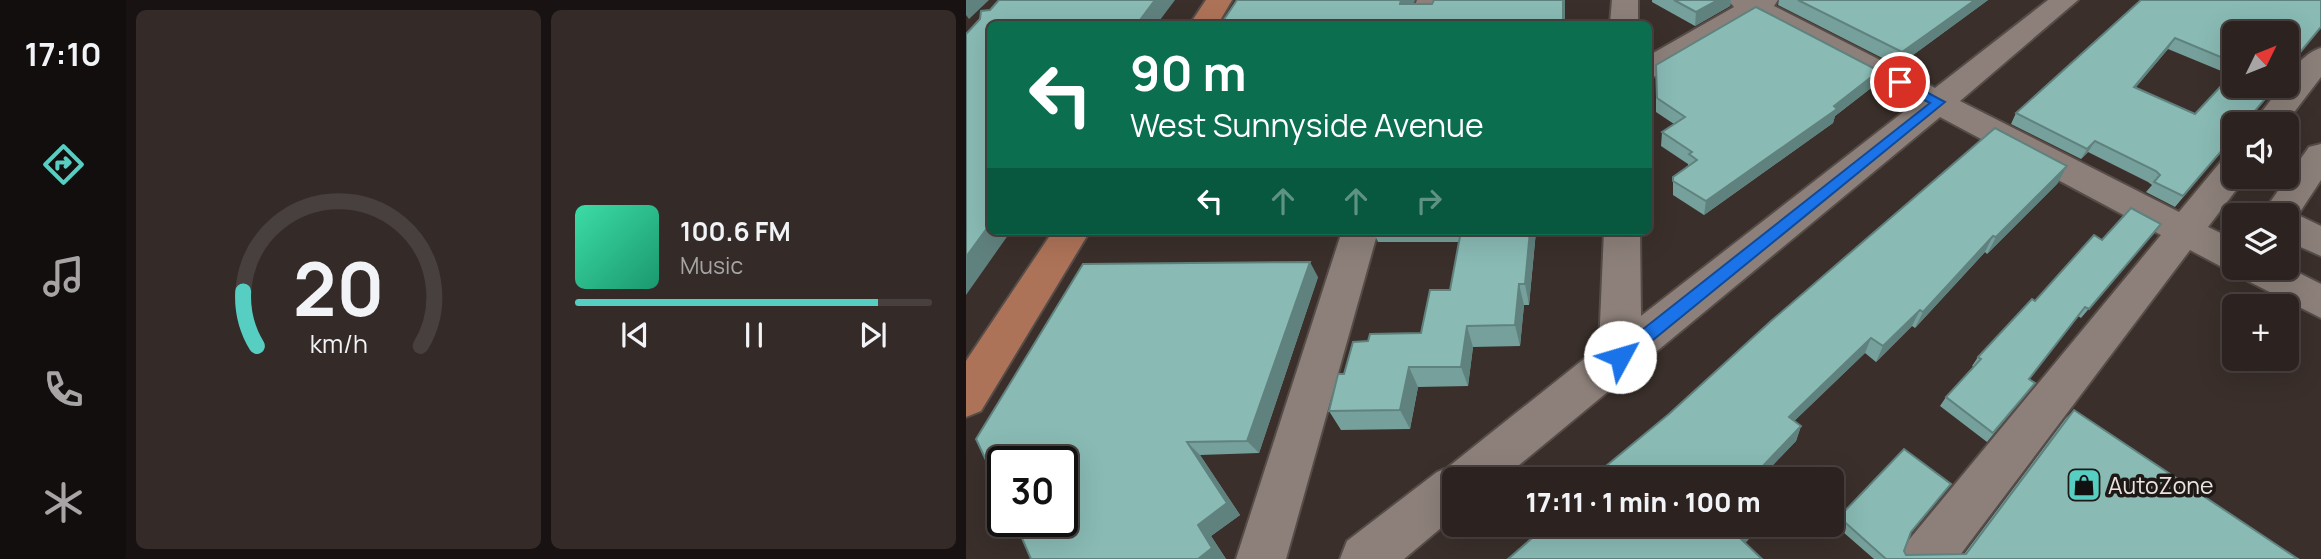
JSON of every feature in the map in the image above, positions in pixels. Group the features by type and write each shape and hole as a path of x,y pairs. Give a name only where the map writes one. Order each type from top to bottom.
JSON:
{"main road":[{"path":"1206,21 1219,0"},
{"path":"966,398 1069,235"}],"street":[{"path":"1423,21 1430,0"},
{"path":"1625,0 1625,21"},
{"path":"1481,467 2065,0"},
{"path":"1652,66 1753,2 2222,250"},
{"path":"2277,112 2321,57"},
{"path":"2287,203 2321,155"},
{"path":"1926,559 2222,184"},
{"path":"2299,231 2321,242"},
{"path":"1261,559 1359,235"},
{"path":"1620,357 1622,235"},
{"path":"2278,280 2321,302"},
{"path":"1380,554 1442,499"}],"building":[{"path":"999,0 1155,0 1139,21 987,21 987,228 966,257 966,34 980,19 981,11 990,10"},
{"path":"1237,0 1401,0 1400,4 1432,4 1434,0 1563,0 1563,21 1223,21"},
{"path":"1674,0 1718,0 1696,12"},
{"path":"1798,0 1975,0 1902,52"},
{"path":"2141,0 2321,0 2321,27 2300,52 2300,21 2222,21 2222,58 2175,38 2134,87 2195,114 2222,85 2222,98 2266,98 2254,112 2222,112 2222,150 2183,196 2154,182 2160,175 2156,171 2095,141 2087,149 2016,113"},
{"path":"1756,7 1879,71 1834,106 1837,109 1706,201 1673,181 1673,177 1697,160 1689,154 1692,152 1662,132 1685,117 1657,98 1656,65"},
{"path":"1995,128 2067,166 1996,237 1993,236 1923,312 1920,310 1883,346 1871,338 1789,417 1801,426 1762,467 1605,467 1669,414 1771,321"},
{"path":"2131,208 2161,224 2089,309 2085,307 2029,379 2035,383 1993,433 1946,397 1981,359 1978,357 2032,299 2035,301 2094,235 2102,240"},
{"path":"1460,235 1530,235 1525,284 1519,284 1515,325 1467,326 1461,367 1409,367 1400,410 1329,411 1338,374 1344,374 1353,342 1368,341 1370,334 1421,333 1430,290 1450,290"},
{"path":"1310,262 1247,441 1187,442 1227,503 1198,525 1212,548 1198,559 1031,559 1021,537 1078,537 1078,446 987,446 987,462 976,439 1083,264"},
{"name":"AutoZone","path":"2074,410 2298,559 1886,559 1844,521 1844,512 1904,449 1951,484 1911,532 1904,551 1906,555 1966,554"},
{"path":"1533,537 1743,537 1741,539 1762,559 1508,559"}],"place":[{"name":"AutoZone","path":"2084,485"}],"route":[{"path":"1620,357 1939,102 1900,82"}]}
